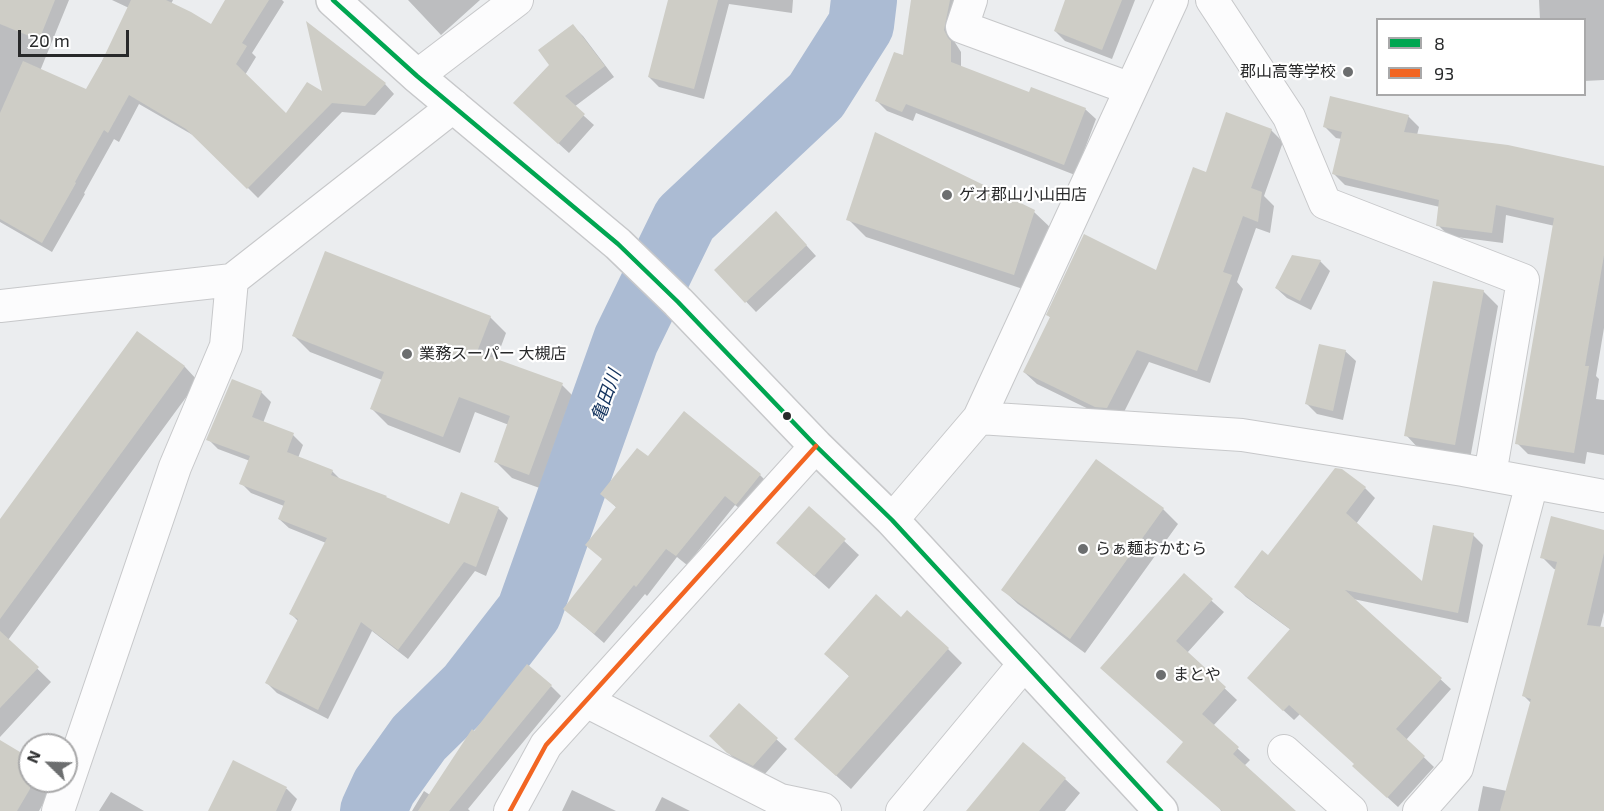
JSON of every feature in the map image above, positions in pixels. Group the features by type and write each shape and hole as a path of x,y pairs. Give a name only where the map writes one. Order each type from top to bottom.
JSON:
{"street":[{"path":"333,0 417,76 618,244 678,302 816,446 892,520 1161,811"},
{"path":"417,76 517,0"},
{"path":"971,0 962,27 1131,90"},
{"path":"892,520 979,418 1172,0"},
{"path":"1212,0 1289,117 1325,203 1523,280 1490,475"},
{"path":"0,306 232,280 453,106"},
{"path":"58,811 175,467 226,346 232,280"},
{"path":"979,418 1242,435 1604,496"},
{"path":"510,811 546,745 816,446"},
{"path":"1419,811 1457,768 1532,483"},
{"path":"902,811 1025,663"},
{"path":"586,701 780,800 825,811"},
{"path":"1284,751 1351,811"}],"building":[{"path":"0,0 55,0 39,40 0,24"},
{"path":"131,0 166,0 211,24 225,0 269,0 242,43 247,46 236,64 286,113 307,82 322,91 306,21 386,83 365,106 332,103 247,189 186,129 129,95 108,133 104,130 42,243 0,219 0,113 23,61 86,89"},
{"path":"668,0 718,0 694,89 648,77"},
{"path":"911,0 950,0 944,30 951,41 951,62 1029,92 1031,87 1086,108 1064,165 906,104 902,112 875,101 894,52 903,55"},
{"path":"1065,0 1122,0 1102,50 1054,31"},
{"path":"573,24 605,66 565,96 585,114 558,144 513,103 549,65 538,50"},
{"path":"1330,96 1409,115 1404,132 1508,145 1604,166 1604,255 1585,366 1589,366 1574,453 1515,444 1554,218 1496,205 1492,233 1436,226 1439,200 1332,174 1342,132 1323,127"},
{"path":"1226,112 1272,129 1251,188 1262,192 1258,222 1243,216 1223,272 1232,275 1197,371 1137,350 1107,408 1095,407 1023,372 1050,317 1046,315 1084,234 1156,270 1193,167 1206,172"},
{"name":"ゲオ郡山小山田店","path":"875,132 1035,210 1014,275 846,220"},
{"path":"776,211 807,245 745,303 714,270"},
{"name":"業務スーパー 大槻店","path":"325,251 491,316 477,352 563,383 529,475 494,462 510,416 459,397 443,437 370,409 384,372 292,336"},
{"path":"1292,255 1321,260 1300,301 1275,288"},
{"path":"1433,281 1484,290 1455,445 1404,436"},
{"path":"137,331 185,366 0,619 0,519"},
{"path":"1319,344 1346,350 1333,411 1305,404"},
{"path":"232,379 262,391 252,417 294,433 287,452 333,470 331,475 387,496 449,524 461,492 499,507 476,567 464,562 398,650 361,622 318,710 265,683 298,619 289,614 327,538 278,519 285,501 239,484 250,456 206,440"},
{"path":"684,411 761,474 736,505 725,496 676,556 666,549 594,634 563,609 602,559 585,545 616,507 600,494 637,448 648,456"},
{"name":"らぁ麺おかむら","path":"1096,459 1164,508 1070,639 1001,590"},
{"path":"1335,468 1342,469 1366,487 1346,513 1422,581 1433,525 1474,533 1458,613 1345,590 1442,678 1396,729 1425,756 1387,798 1352,766 1354,764 1289,705 1283,711 1247,678 1290,629 1234,587 1262,550 1268,555"},
{"path":"809,506 846,539 814,576 776,543"},
{"path":"1551,516 1604,530 1604,553 1587,625 1604,627 1604,811 1500,811 1531,699 1522,696 1557,562 1540,558"},
{"path":"1184,573 1213,599 1176,641 1226,687 1202,714 1239,747 1233,754 1296,811 1222,811 1166,762 1183,742 1100,668"},
{"path":"876,594 901,617 907,610 949,648 836,776 794,739 849,676 824,654"},
{"path":"0,631 39,667 0,708"},
{"path":"527,664 552,685 449,811 418,811 472,729 474,731"},
{"path":"739,703 778,738 753,766 727,753 709,736"},
{"path":"0,740 18,751 18,793 28,793 17,811 0,811"},
{"path":"1023,742 1066,778 1039,811 966,811"},
{"path":"233,760 287,787 276,811 208,811"}],"waterway":[{"name":"亀田川","path":"373,811 384,787 419,738 470,688 529,612 626,340 685,219 816,96 861,25 864,0"}],"transit line":[{"name":"8","path":"333,0 417,76 618,244 678,302 816,446 892,520 1161,811"},
{"name":"93","path":"510,811 546,745 816,446"}],"place":[{"name":"郡山高等学校","path":"1348,72"},
{"name":"ゲオ郡山小山田店","path":"947,195"},
{"name":"業務スーパー 大槻店","path":"407,354"},
{"name":"らぁ麺おかむら","path":"1083,549"},
{"name":"まとや","path":"1161,675"}]}
